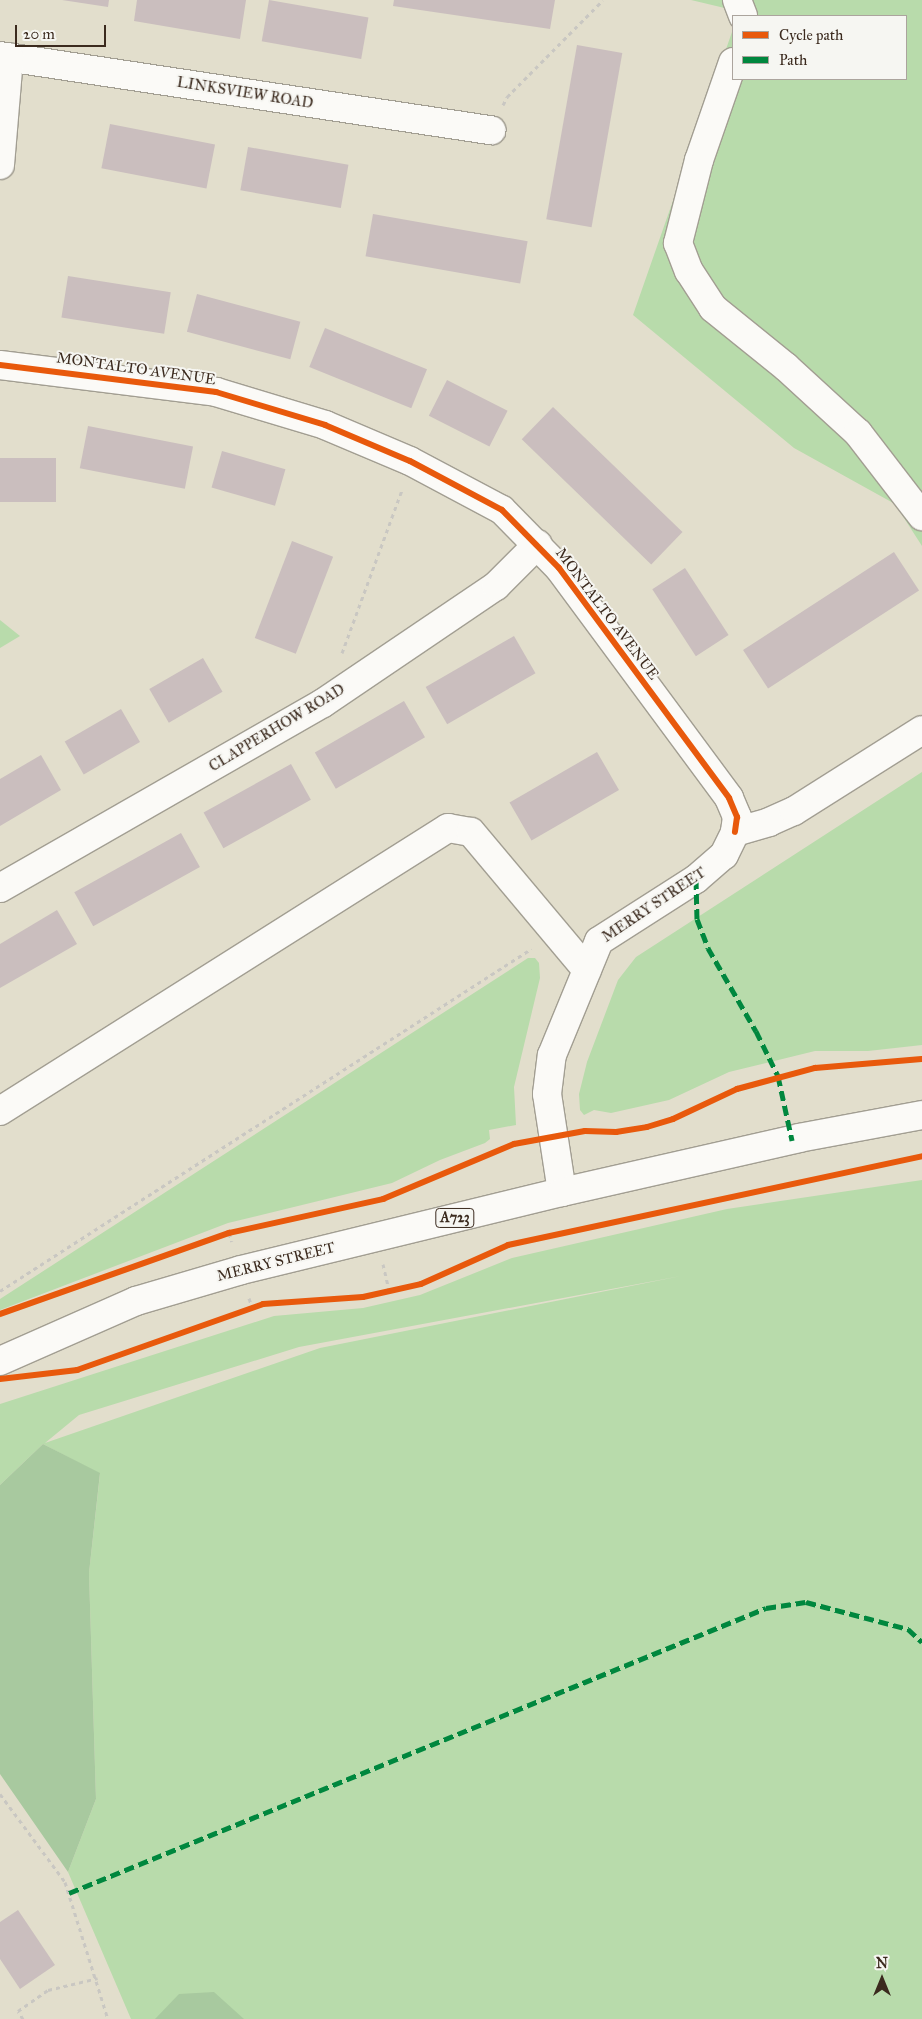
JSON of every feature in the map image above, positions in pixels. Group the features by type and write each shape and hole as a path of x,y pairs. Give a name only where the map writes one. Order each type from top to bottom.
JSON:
{"street":[{"path":"737,0 743,15"},
{"name":"LINKSVIEW ROAD","path":"4,56 491,130"},
{"path":"0,165 4,56"},
{"path":"732,65 699,160 678,243 688,271 713,308 786,367 858,433 922,516"},
{"name":"MONTALTO AVENUE","path":"0,365 216,392 325,425 410,461 502,510 538,544 729,798 737,817 735,832"},
{"name":"CLAPPERHOW ROAD","path":"0,888 323,703 496,586 538,544"},
{"path":"735,832 794,811 922,730"},
{"path":"0,1111 448,828 471,832 554,935 587,970"},
{"name":"MERRY STREET","path":"562,1192 547,1094 552,1055 599,941 696,879 724,855 735,832"},
{"name":"MERRY STREET","path":"0,1361 136,1301 241,1270 562,1192 799,1138 922,1115"}],"path":[{"path":"491,130 508,97 603,0"},
{"path":"342,655 396,514 410,461"},
{"path":"0,1291 554,935"},
{"path":"220,1236 241,1230"},
{"path":"380,1293 397,1289"},
{"path":"243,1311 262,1304"},
{"path":"0,1794 65,1882 98,1978 108,2019"},
{"path":"23,2019 18,2010 48,1990 98,1978"}],"green space":[{"path":"691,0 922,0 922,546 895,504 794,448 633,315 732,32 732,80 907,80 907,15 733,15 733,10"},
{"path":"0,620 20,636 0,648"},
{"path":"922,772 922,1045 868,1051 815,1051 729,1072 669,1100 611,1113 594,1110 584,1115 580,1110 579,1094 587,1062 618,980 636,957"},
{"path":"528,958 535,958 539,963 540,978 514,1087 516,1125 489,1130 490,1139 485,1143 440,1160 392,1183 228,1223 0,1310 0,1299"},
{"path":"922,1180 922,2019 131,2019 68,1872 96,1799 89,1573 100,1474 43,1444 0,1485 0,1404 274,1316 363,1308 420,1295 512,1258 727,1209","holes":["681,1276 320,1348 45,1443 79,1415 299,1347"]},
{"path":"43,1444 100,1473 89,1573 96,1799 68,1872 0,1774 0,1485"},
{"path":"214,1992 244,2019 155,2019 179,1994"}],"building":[{"path":"62,0 109,0 108,7"},
{"path":"137,0 246,0 240,39 134,21"},
{"path":"269,0 368,18 361,59 262,41"},
{"path":"394,0 555,0 550,29 393,6"},
{"path":"577,45 622,53 592,227 546,219"},
{"path":"110,124 215,144 206,189 101,168"},
{"path":"248,147 348,165 341,208 240,190"},
{"path":"373,214 528,241 520,284 366,256"},
{"path":"68,276 171,292 164,334 61,317"},
{"path":"197,294 300,322 290,359 187,332"},
{"path":"325,328 427,369 411,408 309,367"},
{"path":"447,380 508,411 489,447 429,416"},
{"path":"553,407 682,532 651,564 522,439"},
{"path":"88,426 193,446 185,489 80,468"},
{"path":"222,451 285,469 275,506 212,488"},
{"path":"0,458 56,458 56,502 0,502"},
{"path":"292,541 333,557 296,654 255,638"},
{"path":"894,552 919,591 768,689 743,650"},
{"path":"685,568 729,635 696,656 652,589"},
{"path":"514,636 536,673 447,724 426,687"},
{"path":"203,658 222,692 169,723 149,689"},
{"path":"404,701 425,737 336,789 315,752"},
{"path":"121,709 140,742 84,774 65,742"},
{"path":"597,752 619,790 532,841 510,802"},
{"path":"41,755 61,790 0,826 0,779"},
{"path":"291,764 311,800 223,848 204,812"},
{"path":"181,833 200,867 93,926 74,892"},
{"path":"57,910 77,944 0,988 0,944"},
{"path":"18,1910 55,1965 20,1989 0,1959 0,1922"}],"marked path":[{"path":"696,879 697,919 708,948 756,1031 778,1076 792,1140"},
{"path":"69,1893 766,1608 806,1602 908,1629 922,1642"}],"cycle path":[{"path":"0,365 216,392 325,425 410,461 502,510 559,568 729,798 737,817 735,832"},
{"path":"0,1314 229,1233 383,1199 514,1144 585,1131 616,1132 647,1127 673,1119 737,1089 815,1068 922,1059"},
{"path":"0,1379 77,1370 263,1304 363,1297 421,1284 508,1245 922,1156"}]}
